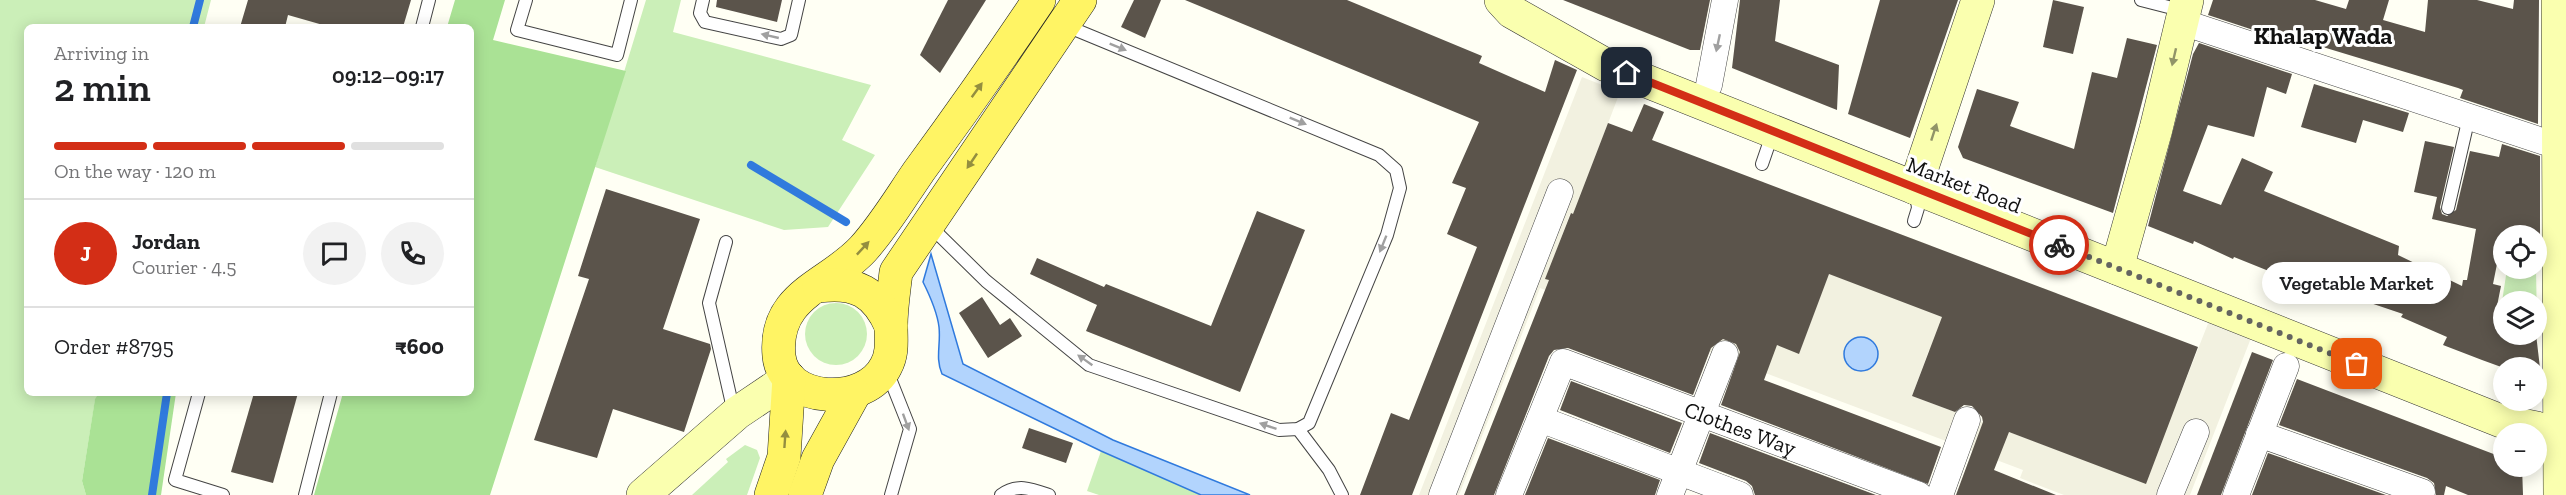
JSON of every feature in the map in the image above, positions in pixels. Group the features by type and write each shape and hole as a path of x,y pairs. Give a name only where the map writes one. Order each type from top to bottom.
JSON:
{"main road":[{"path":"1039,0 863,249 819,286 802,295 786,313 779,337 779,359 789,378 809,390 833,396 854,394 873,384 886,367 892,347 891,326 896,272 1072,13"},
{"name":"Market Road","path":"1501,0 1512,12 1606,65 1773,131 1918,178"},
{"name":"Market Road","path":"1539,0 1541,5 1613,49 1709,85 1918,178 2120,258 2501,421 2563,425"},
{"path":"1918,178 1978,0"},
{"path":"2558,0 2563,65 2557,146 2562,263 2563,425 2560,495"},
{"path":"2120,258 2156,129 2185,11"},
{"path":"819,286 846,285 871,296 884,310 891,326"},
{"path":"643,495 736,413 789,378"},
{"path":"771,495 784,457 789,378"},
{"path":"805,495 818,459 854,394"}],"street":[{"path":"1709,85 1725,0"},
{"path":"2185,11 2469,117 2557,146"},
{"path":"1442,495 1560,192"},
{"path":"1675,483 1725,354"},
{"name":"Clothes Way","path":"1540,419 1563,362 1919,495"},
{"path":"2236,495 2286,366"},
{"path":"1509,495 1540,419 1675,483 1740,495"},
{"path":"1940,495 1967,420"},
{"path":"2170,495 2196,432"},
{"path":"2259,434 2422,492 2421,495"}],"lane":[{"path":"423,24 429,0"},
{"path":"526,0 517,30 617,55 632,0"},
{"path":"703,0 700,13 705,22 782,39 791,35 799,0"},
{"path":"2141,0 2185,11"},
{"path":"929,226 986,281 1089,365 1279,430 1298,429 1308,423 1387,235 1400,188 1396,170 1379,154 1072,13"},
{"path":"2448,208 2469,117"},
{"path":"1762,164 1773,131"},
{"path":"1914,221 1918,208 1918,178"},
{"path":"726,242 709,303 736,413"},
{"path":"886,367 910,429 891,495"},
{"path":"198,396 175,480 223,495"},
{"path":"305,495 330,396"},
{"path":"1298,429 1329,470 1342,495"},
{"path":"1001,495 1013,488 1029,488 1049,495"}],"green space":[{"path":"0,0 211,0 205,24 24,24 24,396 97,396 82,481 86,495 0,495"},
{"path":"455,0 505,0 493,40 626,71 490,495 314,495 342,396 474,396 474,24 448,24"},
{"path":"646,0 681,0 673,32 871,85 842,140 875,155 828,227 784,230 595,167"},
{"path":"2505,279 2536,279 2536,291 2504,291"},
{"path":"836,303 858,312 867,334 858,356 836,365 814,356 805,334 814,312"},
{"path":"97,396 176,396 161,495 86,495 82,481"},
{"path":"745,445 757,450 760,458 747,495 692,495 728,462 726,459"},
{"path":"1101,451 1201,495 1099,495 1087,491"}],"shaded area":[{"path":"1582,77 1620,92 1586,181 1728,236 1751,178 1764,182 1741,240 1859,285 1881,227 1930,245 2019,345 2043,288 2057,293 2033,351 2176,405 2209,321 2251,338 2190,495 2064,495 2020,478 2023,470 1540,288 1459,495 1419,495","holes":["1570,214 1816,308 1799,353 1553,260","1864,337 1871,340 1877,361 1866,371 1856,338","1929,350 2163,439 2146,483 1912,396"]}],"water":[{"path":"931,254 963,364 1113,440 1250,495 1201,495 1101,451 942,374 939,362 938,321 923,282"},
{"path":"1861,337 1873,342 1878,354 1873,366 1861,371 1849,366 1844,354 1849,342"}],"building":[{"path":"248,0 411,0 404,24 320,24 288,15 286,24 241,24"},
{"path":"717,0 782,0 777,22 716,7"},
{"path":"948,0 986,0 940,73 920,55"},
{"path":"1134,0 1161,0 1145,38 1121,27"},
{"path":"1185,0 1347,0 1482,56 1479,63 1545,92 1555,60 1577,70 1412,495 1360,495 1391,413 1409,420 1477,247 1447,234 1466,188 1452,183 1479,122"},
{"path":"1563,0 1710,0 1700,50 1690,50"},
{"path":"1740,0 1780,0 1775,41 1839,65 1837,110 1732,68"},
{"path":"1880,0 1958,0 1910,138 1848,114"},
{"path":"2053,0 2084,7 2073,54 2043,47"},
{"path":"2213,0 2315,0 2346,9 2349,0 2389,0 2383,20 2425,32 2428,0 2477,0 2513,9 2514,0 2539,0 2538,124 2460,98 2463,90 2458,88 2303,41 2302,46 2208,15"},
{"path":"2127,38 2157,45 2113,213 1963,158 1958,147 1977,89 2019,102 2010,126 2074,149 2092,72 2117,78"},
{"path":"2199,43 2292,74 2286,94 2267,87 2254,137 2208,125 2183,191 2221,205 2242,158 2273,172 2264,191 2399,246 2398,255 2462,286 2463,280 2467,280 2476,229 2432,219 2437,197 2414,192 2425,141 2454,147 2440,207 2442,214 2447,216 2456,210 2470,151 2499,157 2502,144 2540,156 2540,225 2493,225 2493,284 2501,286 2500,291 2493,291 2493,345 2537,345 2539,357 2493,357 2493,364 2443,345 2447,337 2401,317 2403,314 2320,286 2318,291 2234,257 2233,259 2194,241 2193,244 2148,226 2193,54"},
{"path":"2314,84 2409,113 2403,132 2363,120 2356,143 2301,127"},
{"path":"1644,104 1664,112 1652,140 2198,347 2146,484 2009,432 1994,470 2056,495 1956,495 1983,422 1982,417 1972,406 1964,405 1955,412 1912,396 1942,317 1829,274 1799,354 1777,345 1764,380 1941,447 1928,484 1721,405 1740,352 1736,344 1723,339 1711,348 1693,395 1568,348 1554,350 1549,356 1494,495 1464,495 1549,280 1545,279 1608,123 1632,132"},
{"path":"606,189 700,219 663,329 710,344 711,349 684,432 613,409 597,458 534,440 589,279 578,276"},
{"path":"1257,211 1305,230 1240,392 1086,331 1097,305 1030,274 1037,258 1104,287 1106,284 1211,326"},
{"path":"982,297 1000,325 1010,318 1022,336 988,358 959,313"},
{"path":"2252,352 2273,360 2221,495 2197,495"},
{"path":"2297,379 2493,454 2493,477 2522,477 2523,495 2468,495 2446,486 2444,495 2436,495 2434,483 2427,478 2279,425"},
{"path":"1571,381 1682,423 1670,453 1560,410"},
{"path":"253,396 297,396 273,483 231,472"},
{"path":"1029,428 1073,443 1066,463 1022,448"},
{"path":"1710,433 1876,495 1755,495 1752,486 1746,481 1699,463"},
{"path":"1548,438 1660,480 1655,495 1525,495"},
{"path":"2268,453 2386,495 2252,495"}],"waterway":[{"path":"194,24 200,0"},
{"path":"751,165 846,222"},
{"path":"152,495 167,396"}],"way so far":[{"path":"2059,245 2357,364"}],"place":[{"name":"Vegetable Market","path":"2357,364"}],"district":[{"name":"Khalap Wada","path":"2323,35"}],"route":[{"path":"1627,73 2059,245"}]}
